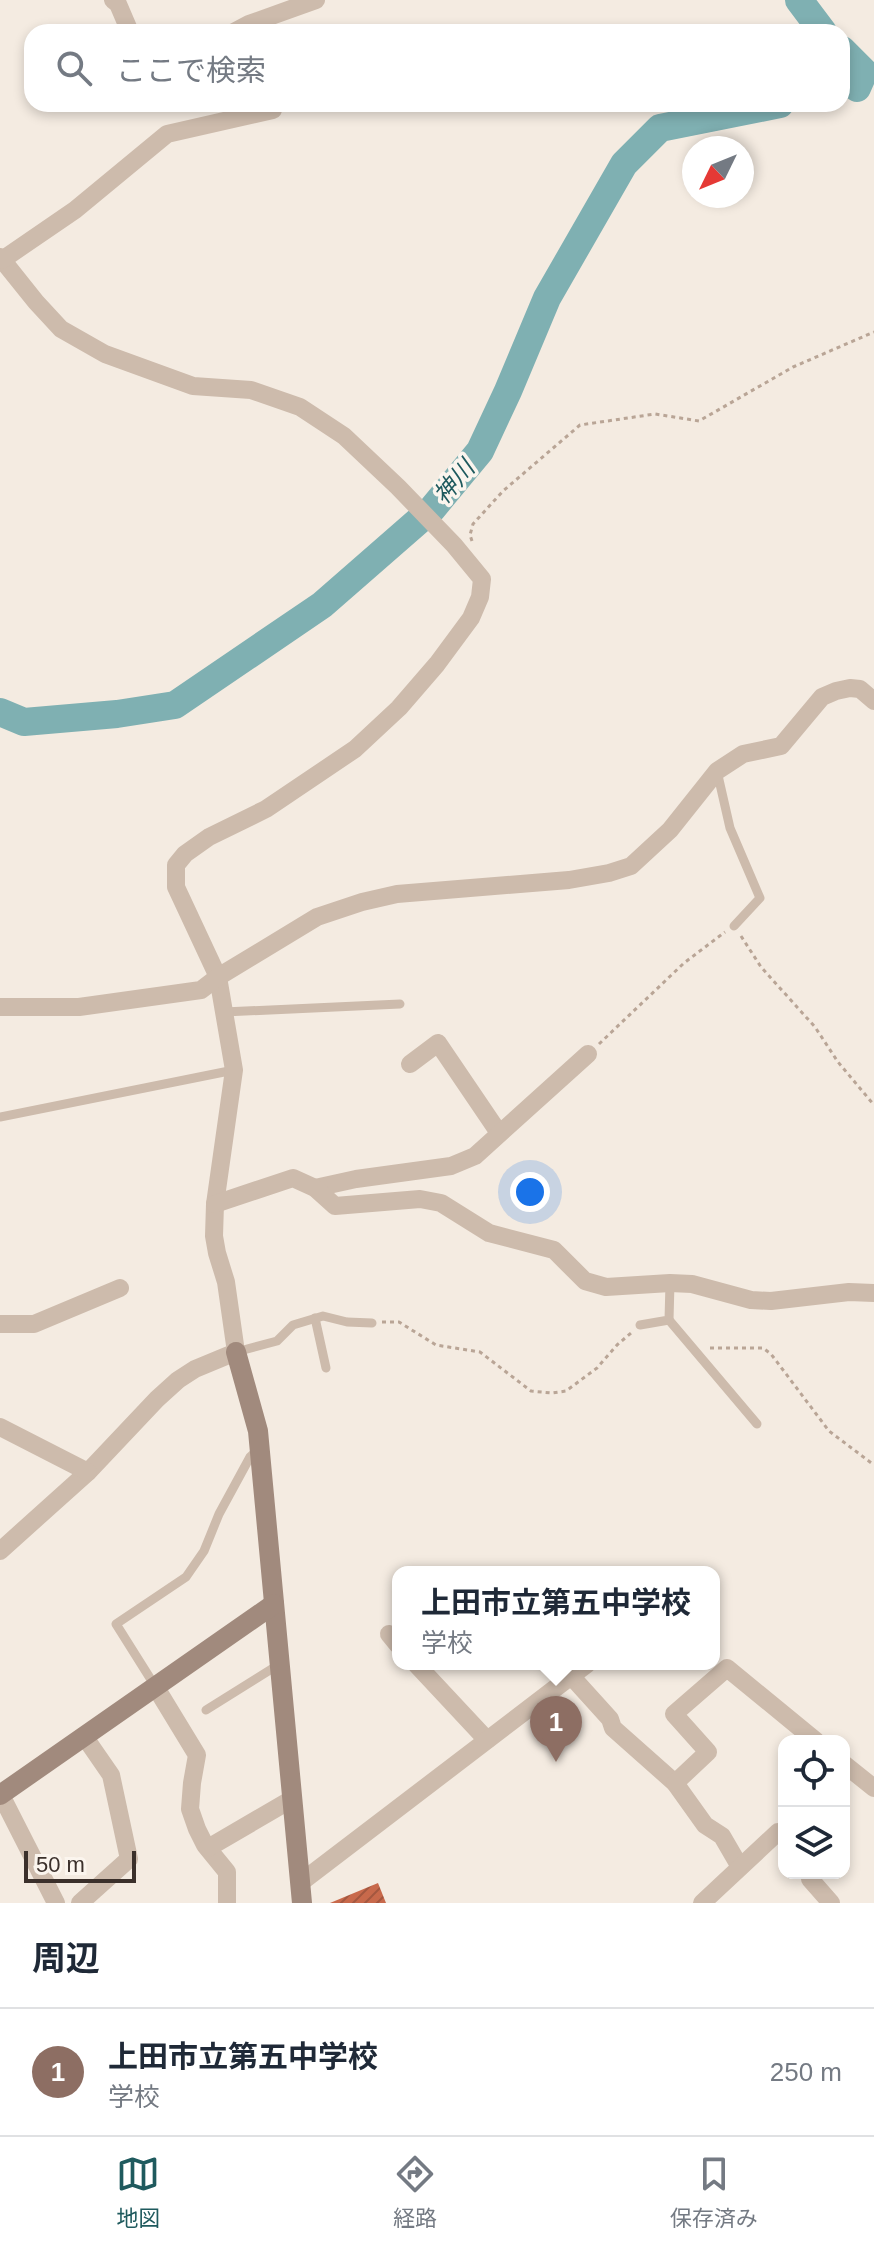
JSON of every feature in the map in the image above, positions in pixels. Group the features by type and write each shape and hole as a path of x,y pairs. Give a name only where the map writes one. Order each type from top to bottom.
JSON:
{"street":[{"path":"113,0 127,24"},
{"path":"249,24 316,0"},
{"path":"259,112 167,134 75,210 1,258 61,329 94,348 131,365 193,386 251,390 300,407 344,436 454,545 482,579 480,597 471,618 399,708 342,758 266,809 209,837 185,854 176,865 176,887 218,977 234,1070 215,1204 214,1236 226,1282 236,1352 258,1431 301,1893"},
{"path":"0,1007 79,1007 201,990 317,917 362,902 397,894 569,880 631,866 670,830 717,771 743,754 781,746 822,697 850,688 860,689 874,701"},
{"path":"410,1064 438,1043 499,1133"},
{"path":"315,1188 451,1166 475,1156 588,1054"},
{"path":"215,1204 293,1178 315,1188 335,1206 420,1199 441,1203 489,1233 554,1250 585,1281 606,1287 692,1284 751,1300 771,1301 849,1292 874,1293"},
{"path":"0,1324 34,1324 120,1288"},
{"path":"0,1551 88,1472 178,1380 195,1369 236,1352"},
{"path":"0,1427 88,1472"},
{"path":"56,1903 0,1795 274,1604"},
{"path":"675,1783 708,1752 674,1714 727,1668 809,1735"},
{"path":"422,1670 487,1740"},
{"path":"301,1893 487,1740 580,1670"},
{"path":"572,1677 610,1719 613,1728 675,1783 705,1825 722,1836 740,1867"},
{"path":"155,1686 197,1755 190,1809 208,1848 227,1872 227,1903"},
{"path":"80,1903 129,1859 111,1775 84,1736"},
{"path":"850,1769 874,1788"},
{"path":"208,1848 292,1799"},
{"path":"702,1903 778,1832"},
{"path":"810,1879 831,1903"}],"lane":[{"path":"717,771 730,828 760,898 734,926"},
{"path":"224,1012 400,1004"},
{"path":"0,1117 234,1070"},
{"path":"670,1283 669,1320 757,1424"},
{"path":"236,1352 277,1341 293,1325 323,1316 347,1322 372,1323"},
{"path":"315,1318 326,1368"},
{"path":"640,1325 669,1320"},
{"path":"155,1686 116,1624 186,1577 204,1551 219,1514 250,1457 259,1449"},
{"path":"206,1710 280,1663"}],"path":[{"path":"476,548 470,535 473,524 503,491 580,425 655,414 699,421 793,367 874,332"},
{"path":"588,1054 684,963 734,926 761,967 815,1027 838,1062 874,1105"},
{"path":"372,1323 399,1322 436,1345 480,1352 531,1391 552,1393 566,1391 597,1368 640,1325"},
{"path":"693,1349 763,1348 771,1354 829,1431 874,1465"}],"building":[{"path":"378,1883 386,1903 330,1903"}],"waterway":[{"path":"799,0 817,24"},
{"path":"850,58 864,72 857,88"},
{"name":"神川","path":"0,712 24,722 117,714 175,705 322,605 432,509 480,451 547,298 624,164 660,128 740,112"}],"place":[{"name":"上田市立第五中学校","path":"556,1762"}]}
